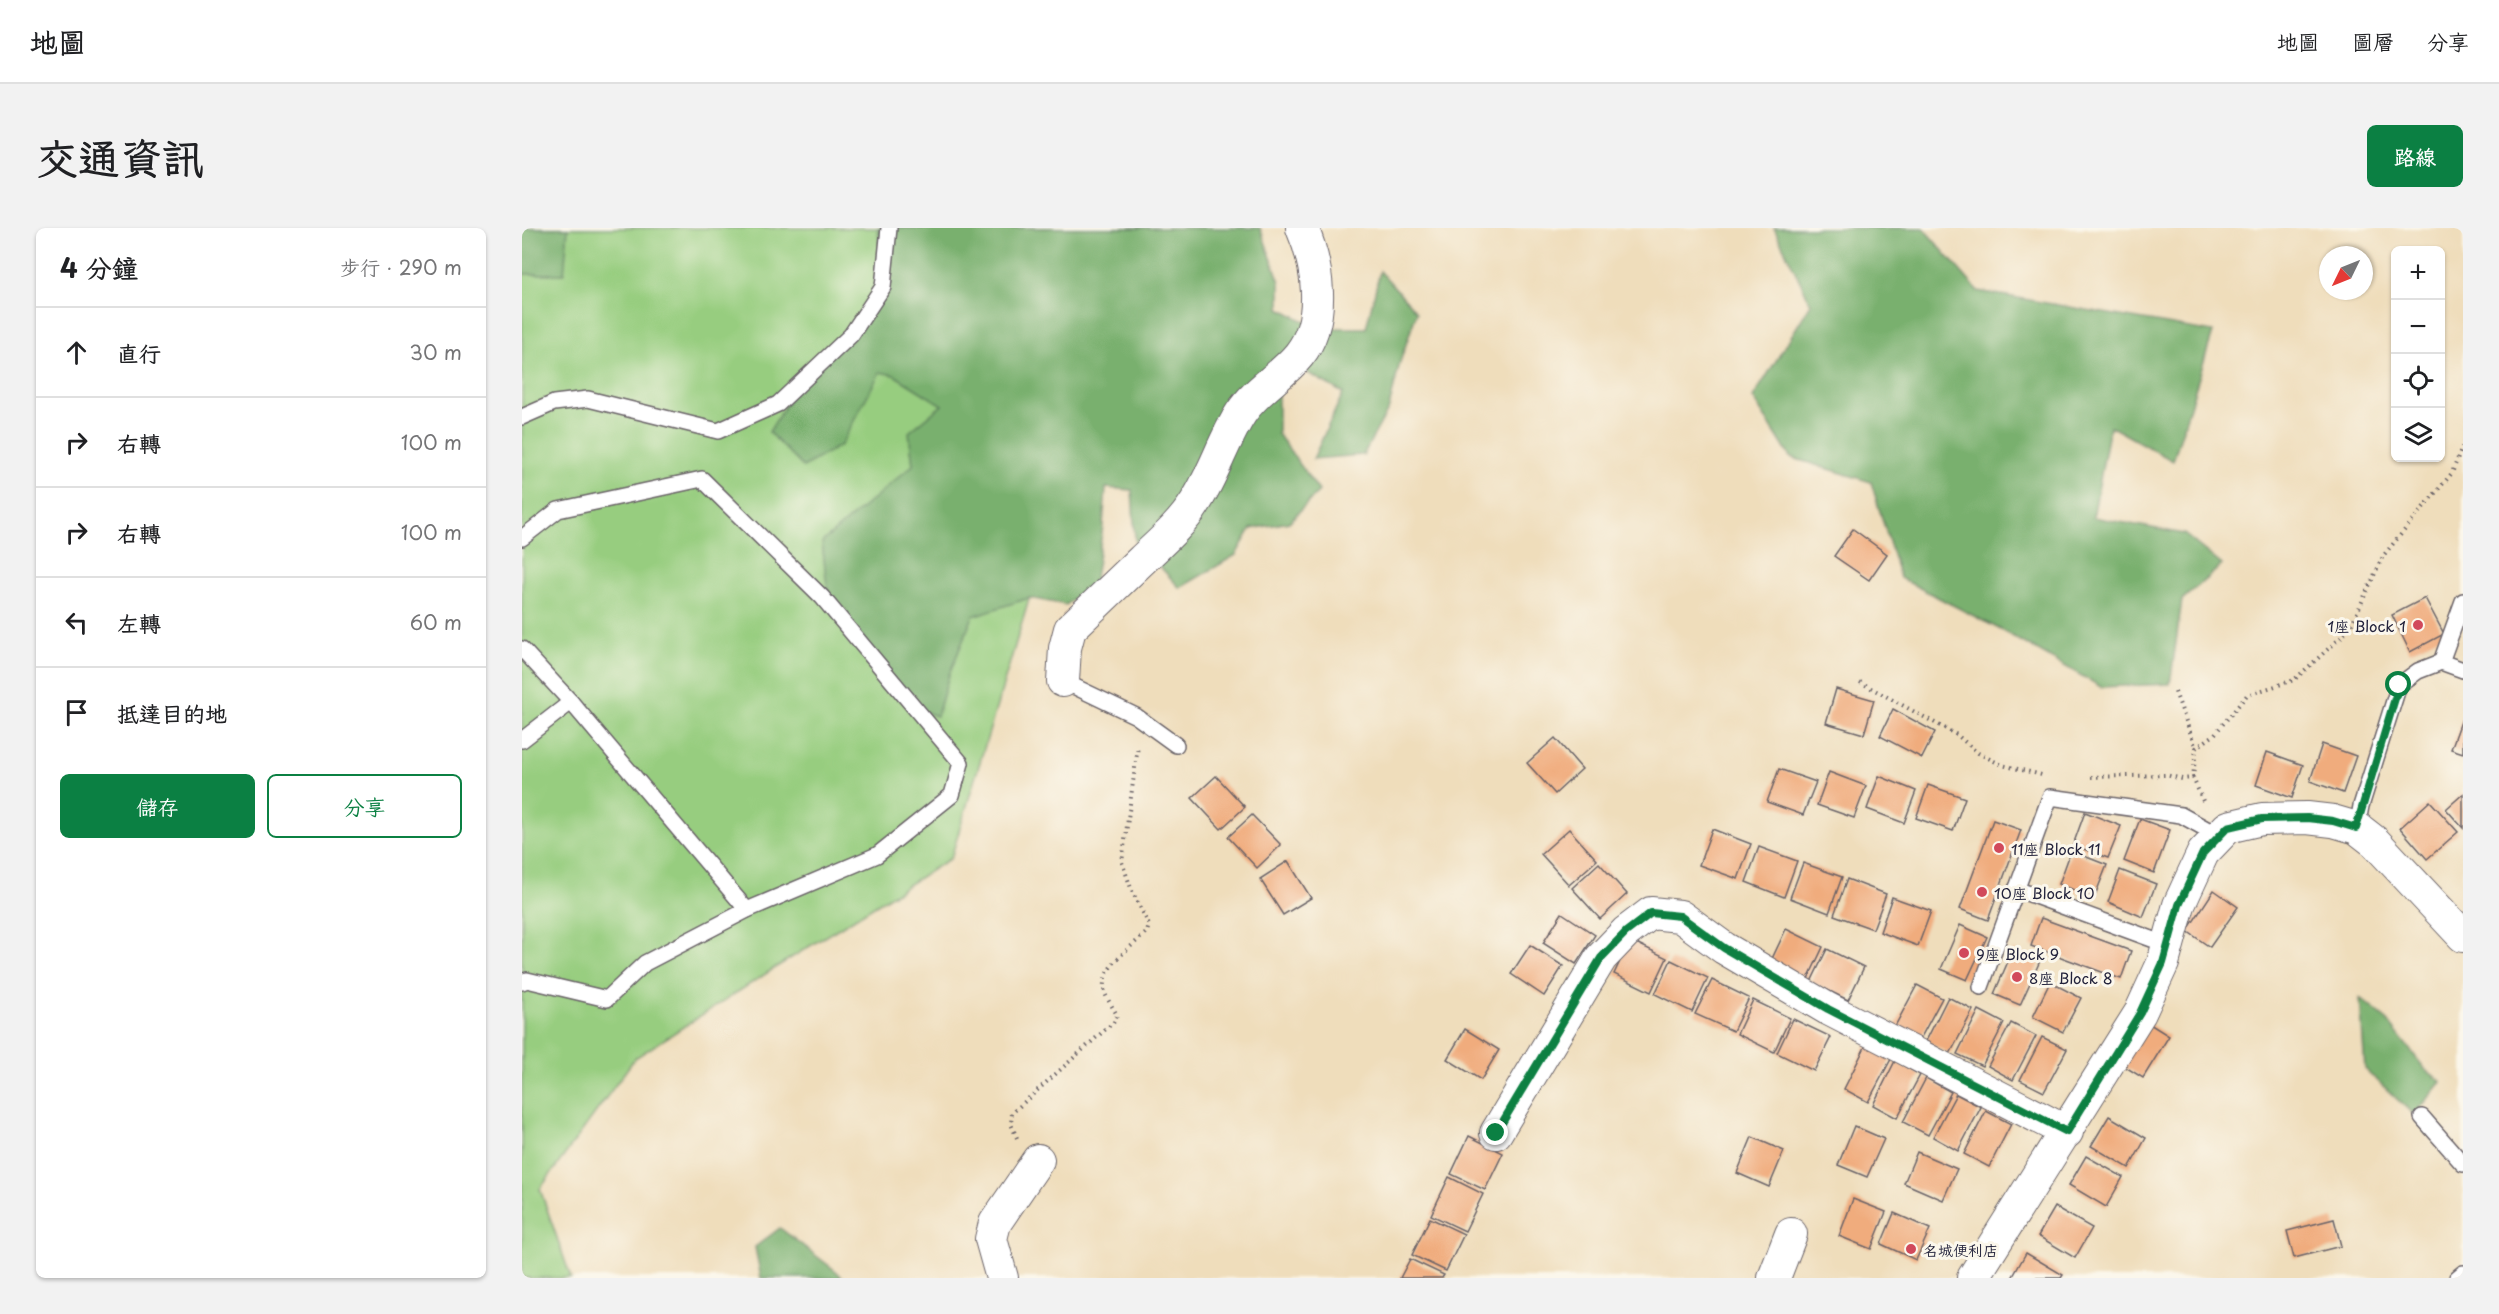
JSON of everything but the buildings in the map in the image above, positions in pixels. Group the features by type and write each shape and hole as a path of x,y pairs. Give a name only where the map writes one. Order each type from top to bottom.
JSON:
{"street":[{"path":"1058,686 1070,629 1172,531 1195,503 1230,433 1247,405 1299,356 1307,344 1316,312 1316,293 1310,248 1302,228"},
{"path":"1973,1278 2140,1013 2163,963 2179,905 2203,853 2228,827 2262,819 2307,818 2333,821 2356,828 2375,842 2463,936"},
{"path":"1496,1133 1601,958 1626,932 1651,913 1680,916 1724,948 1828,1009 2067,1132"},
{"path":"1002,1278 991,1239 995,1223 1038,1160"},
{"path":"1774,1278 1791,1234"}],"lane":[{"path":"522,417 554,403 588,399 718,430 778,404 851,335 883,286 889,228"},
{"path":"522,538 558,510 702,479 822,597 960,764 952,795 877,855 747,910 645,963 607,999 527,980 522,982"},
{"path":"2441,662 2463,601"},
{"path":"522,649 571,702 747,910"},
{"path":"2356,828 2399,685 2418,671 2441,662 2463,670"},
{"path":"1058,686 1136,716 1176,745"},
{"path":"522,740 571,702"},
{"path":"1981,987 2050,797 2181,815 2219,836"},
{"path":"2016,889 2168,945"},
{"path":"2422,1117 2463,1164"},
{"path":"2457,1278 2463,1273"}],"path":[{"path":"2196,748 2214,735 2247,695 2294,680 2349,630 2383,556 2452,473 2463,445"},
{"path":"1860,682 1957,735 1978,753 2002,765 2040,776 2050,776"},
{"path":"2175,692 2196,748 2193,778 2219,836"},
{"path":"1038,1160 1015,1136 1011,1124 1012,1113 1115,1021 1117,1015 1104,990 1106,976 1112,965 1147,932 1149,925 1132,891 1122,862 1139,734 1136,716"},
{"path":"2090,777 2166,775 2182,779 2193,778"}],"green space":[{"path":"522,228 1141,228 951,858 635,1058 540,1189 571,1278 522,1278"},
{"path":"522,228 568,228 564,274 522,274"},
{"path":"878,228 1260,228 1280,282 1280,308 1317,328 1366,328 1380,271 1417,312 1400,362 1389,408 1363,455 1313,459 1343,393 1301,369 1278,391 1278,434 1319,491 1289,522 1251,529 1236,555 1180,588 1135,540 1132,490 1106,488 1094,585 1066,605 1029,598 973,616 949,675 937,716 915,709 882,688 858,640 829,604 822,542 913,465 909,432 942,405 894,375 880,372 841,445 803,467 769,432 798,385 883,287"},
{"path":"1774,228 1923,228 1978,291 2213,332 2173,461 2110,426 2093,517 2184,534 2222,565 2182,600 2170,684 2101,687 2005,632 1900,578 1871,482 1790,457 1753,398 1811,304"},
{"path":"2360,998 2387,1020 2425,1069 2442,1082 2414,1115 2365,1069"},
{"path":"780,1228 843,1278 761,1278 755,1247"}],"place":[{"name":"1座 Block 1","path":"2418,625"},
{"name":"11座 Block 11","path":"1999,848"},
{"name":"10座 Block 10","path":"1982,892"},
{"name":"9座 Block 9","path":"1964,953"},
{"name":"8座 Block 8","path":"2017,977"},
{"name":"名城便利店","path":"1911,1249"}],"route":[{"path":"1496,1133 1601,958 1626,932 1651,913 1680,916 1724,948 1828,1009 2067,1132 2140,1013 2163,963 2179,905 2203,853 2228,827 2262,819 2307,818 2333,821 2356,828 2399,685"}]}
